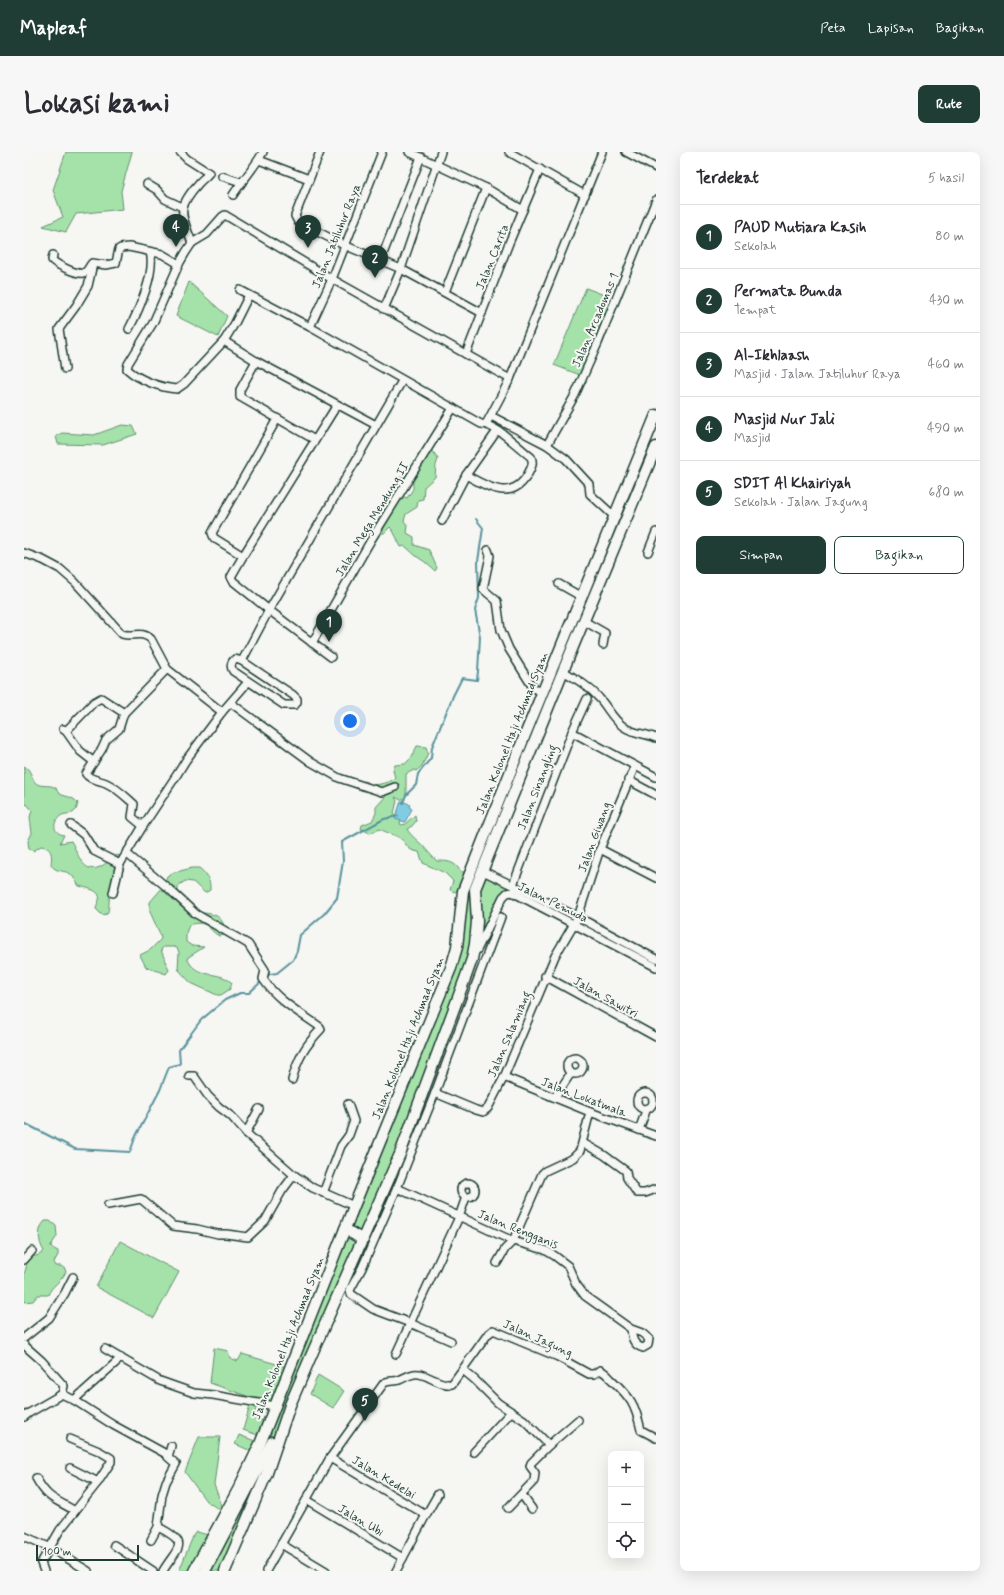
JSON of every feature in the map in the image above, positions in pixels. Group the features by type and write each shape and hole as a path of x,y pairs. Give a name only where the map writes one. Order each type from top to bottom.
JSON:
{"main road":[{"name":"Jalan Kolonel Haji Achmad Syam","path":"194,1571 239,1488 260,1444 354,1206 452,966 458,940 463,891 542,692 656,415"},
{"name":"Jalan Kolonel Haji Achmad Syam","path":"290,1405 400,1154 472,959 477,921 476,889 563,671 656,447"},
{"path":"621,501 632,505"},
{"path":"506,783 517,787"},
{"path":"345,1229 363,1240"},
{"path":"340,1242 346,1244 357,1252"},
{"path":"205,1571 262,1472 264,1459 290,1405"},
{"path":"225,1571 262,1472 290,1405"},
{"path":"260,1444 264,1459"}],"street":[{"path":"180,152 187,159 209,173 198,184 182,207 182,216 192,243"},
{"path":"233,195 241,182 259,160 263,152"},
{"path":"320,152 295,216 298,222 344,245 381,259 482,313"},
{"name":"Jalan Jatiluhur Raya","path":"310,327 332,279 344,245 382,152"},
{"path":"409,152 486,188 523,210"},
{"path":"384,309 401,269 441,152"},
{"path":"509,152 585,195"},
{"path":"486,424 510,379 602,152"},
{"path":"627,152 656,168"},
{"path":"381,259 421,157"},
{"path":"259,160 309,179"},
{"name":"Jalan Carita","path":"466,354 540,169"},
{"path":"222,176 241,182"},
{"path":"146,184 157,190 168,201 182,207"},
{"path":"445,292 486,188"},
{"name":"Jalan Arcadomas 1","path":"547,445 575,395 598,343 656,200"},
{"path":"249,296 224,341 184,384 177,389 169,388 145,380 127,369 128,364 160,310 179,264 192,243 207,234 223,216 228,216 332,279 510,379"},
{"path":"53,255 52,260 57,265 80,273 85,272 90,264 106,265 116,263 119,249 129,247 165,254 179,264"},
{"path":"129,329 136,316 150,279 150,252"},
{"path":"65,369 59,329 76,306 88,286 93,264"},
{"path":"240,290 310,327 481,424 486,424 530,457 532,464 525,479 516,487 505,490 485,486 466,475"},
{"path":"224,341 256,361 376,425"},
{"path":"256,361 240,390 239,395 277,420 315,440"},
{"path":"242,661 269,610 402,380"},
{"path":"331,657 269,610 232,579 232,574 337,405"},
{"name":"Jalan Mega Mendung II","path":"312,643 371,540 453,408"},
{"path":"491,416 547,445 566,459 589,484 590,494 615,517"},
{"path":"243,556 214,538 212,533 277,420"},
{"path":"442,521 466,475 497,431"},
{"path":"648,552 656,532"},
{"path":"488,550 490,556 483,589 498,603 501,630 510,649 532,686 542,692"},
{"path":"24,553 43,560 70,578 122,634 130,636 141,634 151,639 167,670 222,712"},
{"path":"559,584 582,596"},
{"path":"584,620 605,633 603,645"},
{"path":"235,659 242,661 293,695 297,698 297,702 295,704 284,705 248,682 231,669 232,661 235,659"},
{"path":"143,826 132,817 134,804 108,784 86,776 86,774 106,740 119,729 124,714 167,670"},
{"path":"563,671 591,689 607,708 613,718 623,727 636,733 656,738"},
{"path":"113,893 120,864 143,826 186,760 222,712 248,682"},
{"path":"94,762 80,751 64,729 83,715 94,702 101,698 124,714"},
{"name":"Jalan Sinangling","path":"513,886 572,732 587,699"},
{"path":"231,703 311,762 339,778 382,792 395,787"},
{"path":"572,732 656,778"},
{"name":"Jalan Giwang","path":"576,921 600,849 635,766"},
{"path":"628,780 656,795"},
{"path":"71,825 81,831 94,851 120,864"},
{"path":"600,849 656,878"},
{"path":"126,853 196,914 248,944 265,970 263,979 270,989 288,1005 321,1028 304,1048 296,1063 292,1080"},
{"name":"Jalan Pemuda","path":"483,871 513,886 656,967"},
{"name":"Jalan Pemuda","path":"472,959 503,897 507,893 512,892 656,959"},
{"path":"451,1341 410,1323 373,1310 351,1294 350,1290 362,1268 397,1188 435,1093 501,917"},
{"name":"Jalan Salamiang","path":"435,1093 483,1112 488,1108 504,1077 555,956 576,921"},
{"name":"Jalan Sawitri","path":"546,976 656,1037"},
{"path":"555,1097 571,1073"},
{"path":"189,1076 194,1076 208,1096 231,1116 246,1133 294,1175 313,1188 354,1206"},
{"name":"Jalan Lokatmala","path":"504,1077 590,1112 656,1136"},
{"path":"323,1192 341,1146 349,1135 354,1121 348,1104"},
{"path":"640,1130 647,1108"},
{"path":"246,1133 259,1109"},
{"path":"497,1263 505,1249 514,1241 542,1174 545,1171 573,1158 580,1151 590,1112"},
{"path":"583,1143 600,1152 626,1171 627,1178 637,1193 642,1194 656,1188"},
{"path":"108,1205 141,1199 173,1226 197,1229 218,1234 248,1237 252,1235 265,1221 282,1191 294,1175"},
{"name":"Jalan Rengganis","path":"397,1188 514,1241 545,1250 564,1262 570,1269 576,1284 585,1296 631,1329"},
{"path":"396,1354 459,1216 466,1197"},
{"path":"24,1260 32,1251"},
{"path":"24,1338 49,1318 73,1277"},
{"name":"Jalan Jagung","path":"266,1571 330,1458 387,1381 397,1381 414,1374 419,1374 436,1382 452,1384 488,1334 493,1330 558,1357 589,1374 594,1374 600,1370 603,1371 625,1391 634,1405 643,1433 656,1438"},
{"path":"24,1345 42,1361 64,1386 62,1394 29,1412 24,1417"},
{"path":"105,1349 160,1381 194,1393 275,1406"},
{"path":"74,1400 91,1383 121,1358"},
{"path":"463,1370 498,1404 524,1420 549,1445"},
{"path":"62,1394 113,1425 168,1455 168,1458 176,1464 166,1482 162,1495 158,1527 151,1540"},
{"path":"474,1452 511,1412"},
{"path":"508,1508 534,1482 534,1473 530,1464 578,1420"},
{"path":"44,1571 41,1563 49,1547 60,1530 98,1482 110,1464 110,1458 99,1451 70,1439"},
{"path":"168,1455 171,1446"},
{"name":"Jalan Kedelai","path":"330,1458 426,1515"},
{"path":"70,1468 98,1482"},
{"path":"36,1478 42,1490 49,1496 75,1511"},
{"path":"396,1571 438,1494"},
{"path":"522,1495 532,1509"},
{"name":"Jalan Ubi","path":"307,1500 404,1558"},
{"path":"158,1527 173,1534 177,1538 179,1545 176,1553 163,1571"},
{"path":"24,1536 49,1547 88,1571"},
{"path":"281,1544 326,1571"},
{"path":"114,1545 153,1571"}],"green space":[{"path":"66,152 132,152 121,191 123,209 76,214 66,232 43,226 63,217 53,190"},
{"path":"189,282 227,316 218,337 176,316"},
{"path":"586,288 612,298 580,375 554,365"},
{"path":"122,425 133,426 137,434 103,445 58,444 56,436 62,433 94,435"},
{"path":"433,451 438,459 435,477 424,487 423,499 418,500 417,507 406,514 404,521 408,526 407,533 414,537 414,545 429,550 437,568 435,571 405,546 401,547 390,527 384,533 380,534 374,527 375,521 382,517 383,506 386,504 391,494 396,494 407,498 413,489 413,482 404,481 400,478 406,471 425,459"},
{"path":"621,501 632,505 483,871 656,959 656,967 507,893 472,959 410,1124 225,1571 205,1571 275,1406 210,1383 214,1348 228,1351 230,1358 238,1361 242,1354 290,1368 451,968 460,888 455,892 450,890 453,881 445,873 423,863 419,852 410,849 404,841 399,838 380,829 370,833 361,829 362,825 372,821 376,813 376,807 386,796 356,788 346,781 343,776 371,785 388,782 395,778 393,770 395,765 405,764 411,758 417,746 426,747 428,753 422,766 416,771 414,770 406,774 406,797 401,800 395,797 397,801 394,813 401,819 400,824 402,825 415,815 416,821 407,829 437,861 450,862 461,871 470,872"},
{"path":"24,766 29,770 37,784 54,787 60,794 72,798 78,803 74,812 62,815 56,820 55,829 60,834 64,835 60,843 71,841 81,861 89,868 94,869 100,867 116,855 120,856 123,861 124,867 109,899 107,914 102,915 96,909 99,897 96,892 79,886 74,877 69,873 57,870 51,865 51,853 48,849 41,846 33,851 29,849 28,841 32,833 30,817 32,810 27,804 24,805"},
{"path":"192,868 199,868 204,872 209,880 210,890 205,893 193,882 185,881 178,886 178,893 188,901 194,910 214,915 221,919 225,931 224,935 219,936 204,924 200,923 189,925 186,933 186,942 192,946 204,947 187,958 196,970 221,976 232,983 230,989 221,995 217,995 191,983 178,969 179,952 177,948 163,947 161,950 169,970 166,974 146,967 140,955 150,950 161,939 150,912 150,902 163,887 167,876 172,873"},
{"path":"45,1221 50,1221 56,1226 57,1236 50,1247 58,1251 58,1255 54,1262 55,1266 61,1266 66,1272 48,1295 38,1295 33,1301 24,1302 24,1273 27,1258 28,1256 39,1255 44,1251 40,1244 39,1236 42,1224"},
{"path":"120,1241 179,1272 154,1318 96,1287"},
{"path":"318,1375 344,1391 333,1408 310,1394"},
{"path":"250,1405 256,1407 255,1418 264,1421 258,1435 243,1430"},
{"path":"239,1435 255,1441 251,1451 235,1444"},
{"path":"199,1437 220,1437 214,1485 225,1513 206,1501 185,1472"},
{"path":"196,1532 213,1536 194,1571 179,1571 194,1534"}],"water":[{"path":"401,801 410,804 409,807 412,809 405,822 395,819"}],"waterway":[{"path":"403,803 406,795 416,785 418,774 431,758 432,747 462,678 477,680 480,637 475,610 479,598 478,561 483,528 476,519"},
{"path":"265,978 270,974 277,973 293,960 297,951 300,935 324,914 337,898 343,861 342,842 384,819 398,816"},
{"path":"24,1123 75,1149 130,1152 135,1138 160,1090 169,1067 180,1064 179,1050 201,1020 225,1000 240,993 249,993 262,981"}],"place":[{"name":"Masjid Nur Jali","path":"176,247"},
{"name":"Al-Ikhlaash","path":"308,248"},
{"name":"Permata Bunda","path":"375,278"},
{"name":"PAUD Mutiara Kasih","path":"329,642"},
{"name":"SDIT Al Khairiyah","path":"365,1421"}]}
